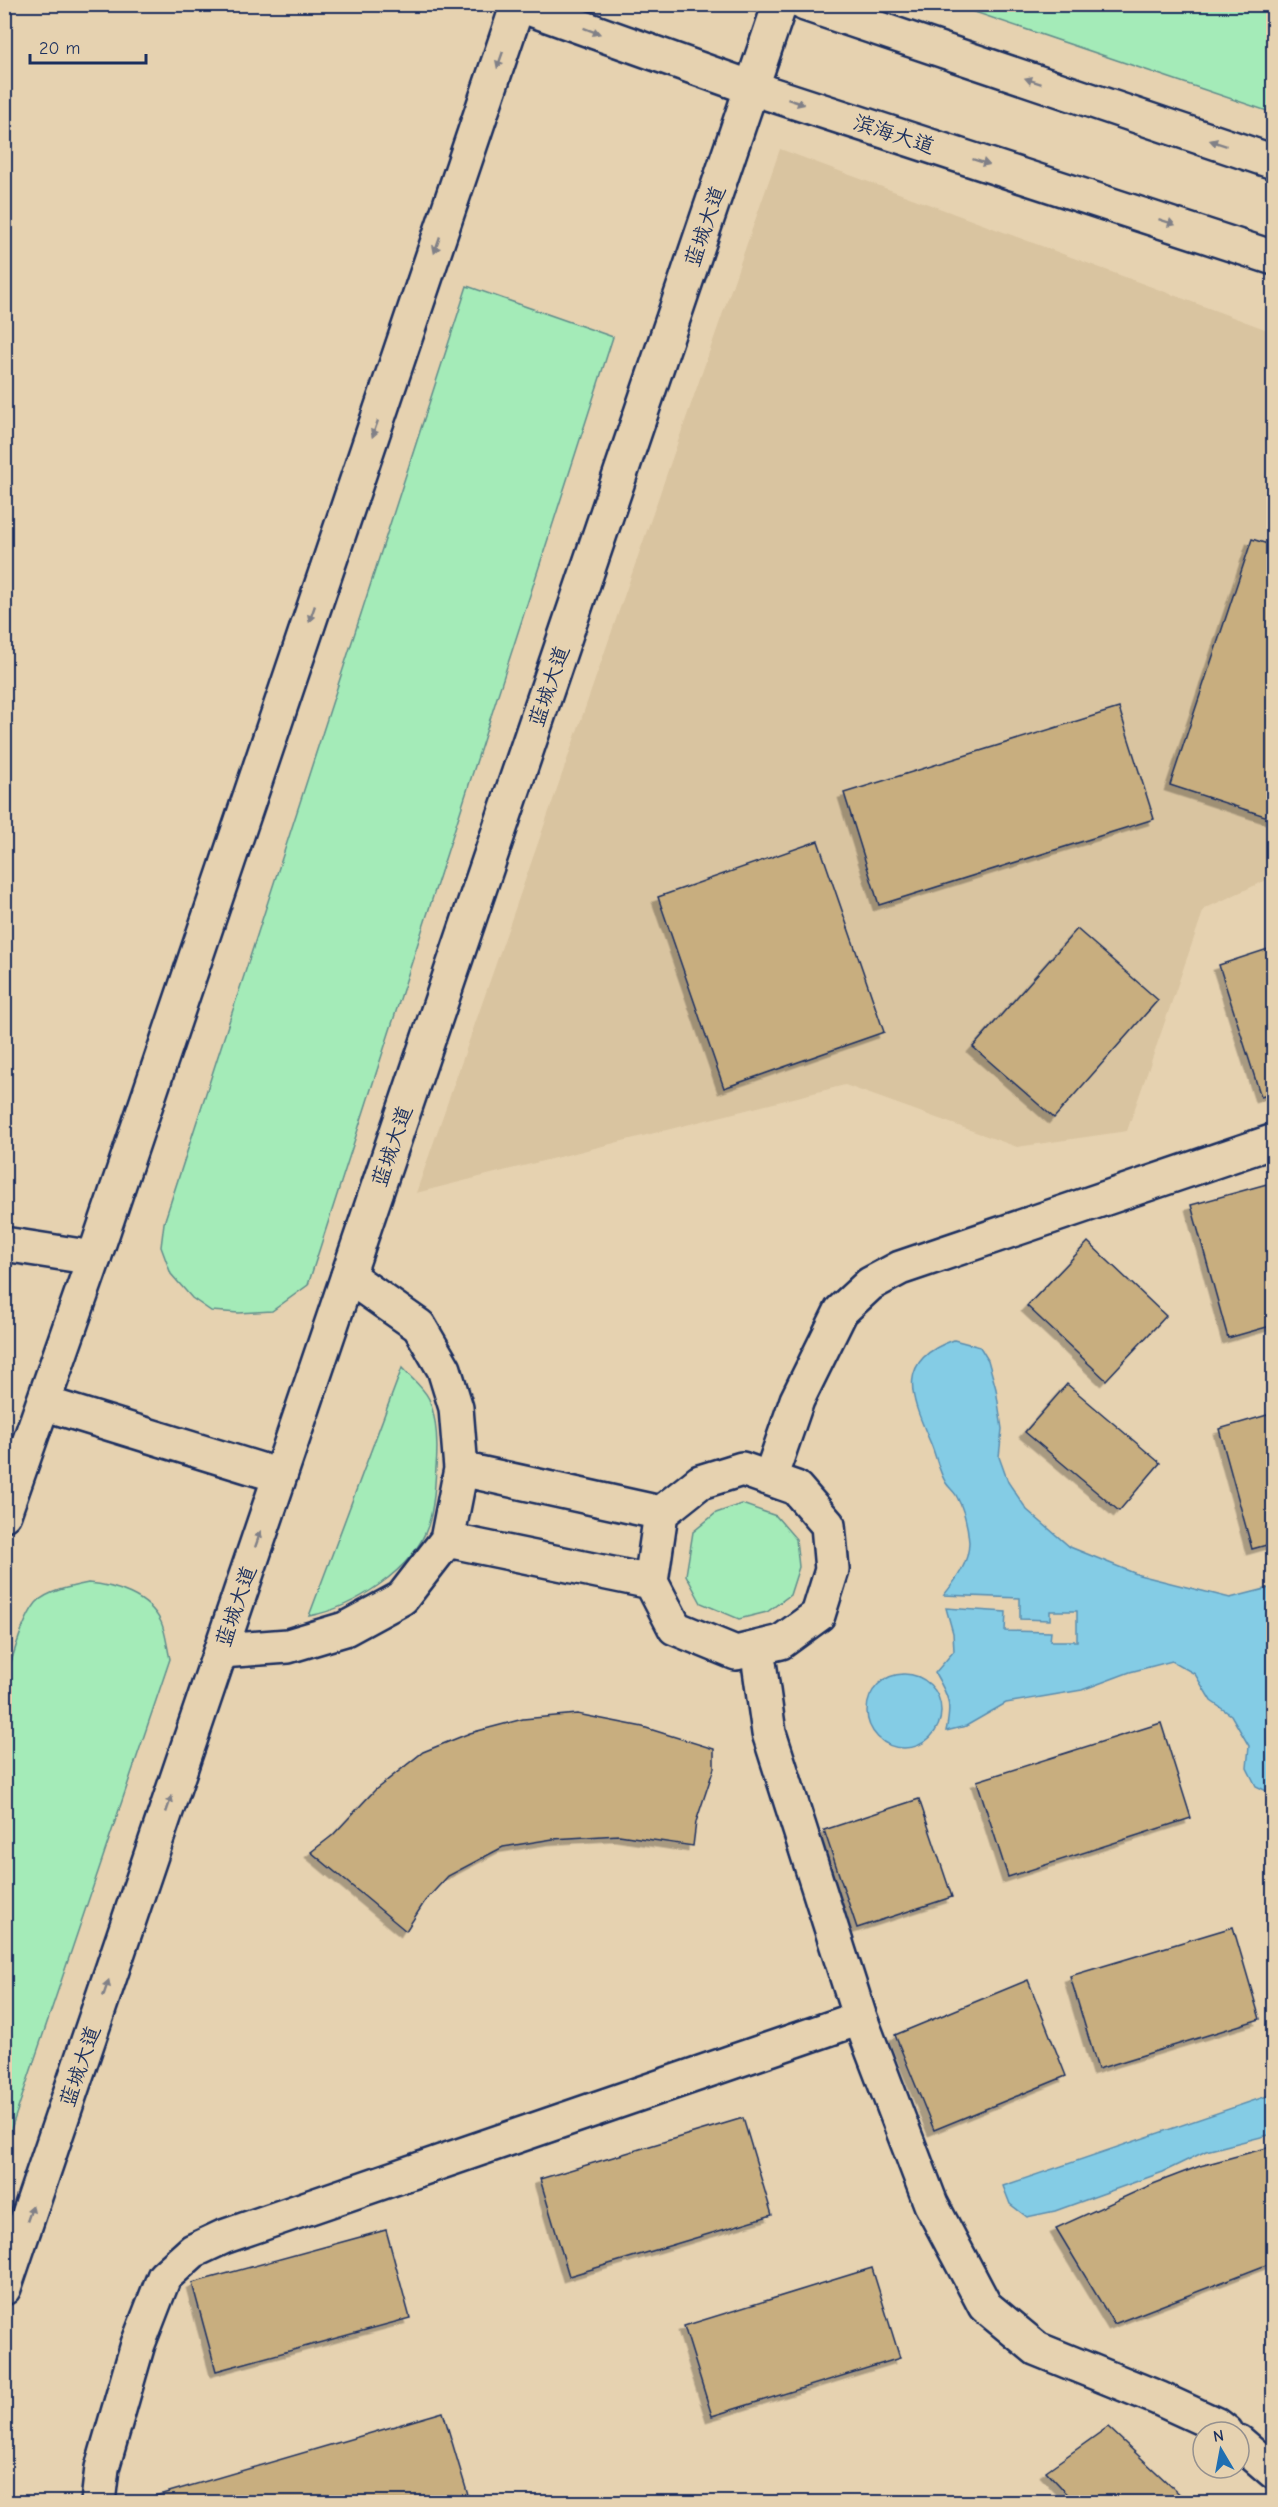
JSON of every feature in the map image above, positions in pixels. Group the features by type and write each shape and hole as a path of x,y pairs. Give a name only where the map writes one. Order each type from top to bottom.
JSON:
{"main road":[{"name":"蓝城大道","path":"4,2288 780,4"},
{"path":"805,4 1274,162"},
{"name":"滨海大道","path":"518,5 752,88 1274,258"},
{"path":"4,1514 94,1258 518,5"},
{"path":"770,1478 797,1401 841,1311 870,1284 900,1268 1274,1141"},
{"path":"4,1244 94,1258"},
{"path":"221,1651 288,1646 345,1629 402,1598 447,1540 461,1469 456,1408 444,1369 419,1326 348,1276"},
{"path":"43,1403 280,1476"},
{"path":"461,1469 662,1513"},
{"path":"742,1469 796,1488 828,1525 832,1570 818,1615 781,1641 736,1653 675,1628 651,1582 662,1513 700,1482 742,1469"},
{"path":"447,1540 651,1582"},
{"path":"757,1648 769,1733 860,2018 931,2204 985,2306 1037,2349 1206,2420"},
{"path":"98,2502 102,2468 138,2344 164,2277 193,2251 245,2229 860,2018"},
{"path":"1251,2452 1274,2472"}],"shaded area":[{"path":"780,149 1273,332 1273,877 1204,909 1127,1131 1017,1147 845,1085 416,1193"}],"green space":[{"path":"954,5 1273,5 1273,113"},
{"path":"467,286 613,337 308,1285 272,1311 239,1313 211,1311 192,1298 171,1274 161,1247 164,1223"},
{"path":"402,1368 427,1395 435,1424 437,1450 435,1482 428,1526 409,1558 395,1572 362,1596 326,1612 309,1616"},
{"path":"742,1504 776,1516 796,1539 799,1567 790,1595 767,1612 739,1619 701,1603 686,1575 693,1532 716,1513"},
{"path":"88,1583 119,1589 148,1605 161,1622 170,1659 5,2147 5,1681 22,1630 36,1603 53,1592"}],"water":[{"path":"954,1340 980,1347 988,1360 996,1389 1002,1429 999,1457 1008,1482 1027,1510 1070,1547 1139,1575 1230,1598 1273,1587 1273,1794 1256,1786 1247,1768 1249,1746 1231,1715 1211,1701 1195,1674 1172,1661 1130,1672 1082,1690 1006,1703 966,1726 946,1731 949,1714 948,1700 935,1673 954,1651 953,1633 946,1608 1006,1612 1005,1631 1051,1632 1050,1641 1077,1641 1077,1611 1050,1611 1050,1620 1020,1619 1020,1598 944,1595 957,1577 967,1557 968,1531 964,1513 956,1495 947,1485 939,1469 918,1412 912,1383 915,1370 922,1359 935,1349"},
{"path":"904,1674 925,1680 935,1690 941,1711 935,1732 925,1742 904,1748 883,1742 873,1732 867,1711 873,1690 883,1680"},
{"path":"1273,2094 1273,2134 1206,2151 1163,2172 1055,2211 1027,2217 1010,2204 1003,2186"}],"building":[{"path":"1252,539 1274,546 1274,819 1170,785"},
{"path":"1119,708 1154,819 879,905 844,793"},
{"path":"818,841 884,1032 724,1088 658,897"},
{"path":"1077,929 1158,1000 1054,1118 973,1047"},
{"path":"1274,947 1274,1093 1261,1097 1219,965"},
{"path":"1274,1182 1274,1325 1228,1338 1191,1205"},
{"path":"1088,1242 1166,1316 1106,1380 1027,1306"},
{"path":"1067,1384 1160,1463 1119,1511 1025,1432"},
{"path":"1274,1413 1274,1543 1252,1549 1219,1429"},
{"path":"577,1714 643,1727 714,1749 714,1768 696,1822 693,1846 619,1835 553,1839 503,1847 448,1876 425,1901 406,1931 311,1852 333,1835 375,1790 423,1752 470,1733 523,1719"},
{"path":"1161,1723 1191,1818 1008,1877 977,1781"},
{"path":"919,1799 952,1897 857,1928 824,1830"},
{"path":"1233,1927 1260,2019 1098,2069 1070,1976"},
{"path":"1028,1980 1066,2076 934,2130 895,2035"},
{"path":"743,2118 772,2215 569,2276 540,2179"},
{"path":"1274,2146 1274,2262 1114,2324 1056,2228 1153,2184 1200,2166"},
{"path":"386,2230 410,2318 216,2371 192,2283"},
{"path":"872,2268 900,2358 712,2416 684,2326"},
{"path":"443,2412 470,2502 146,2502 145,2499"},
{"path":"1108,2427 1188,2502 1075,2502 1046,2471"}]}
